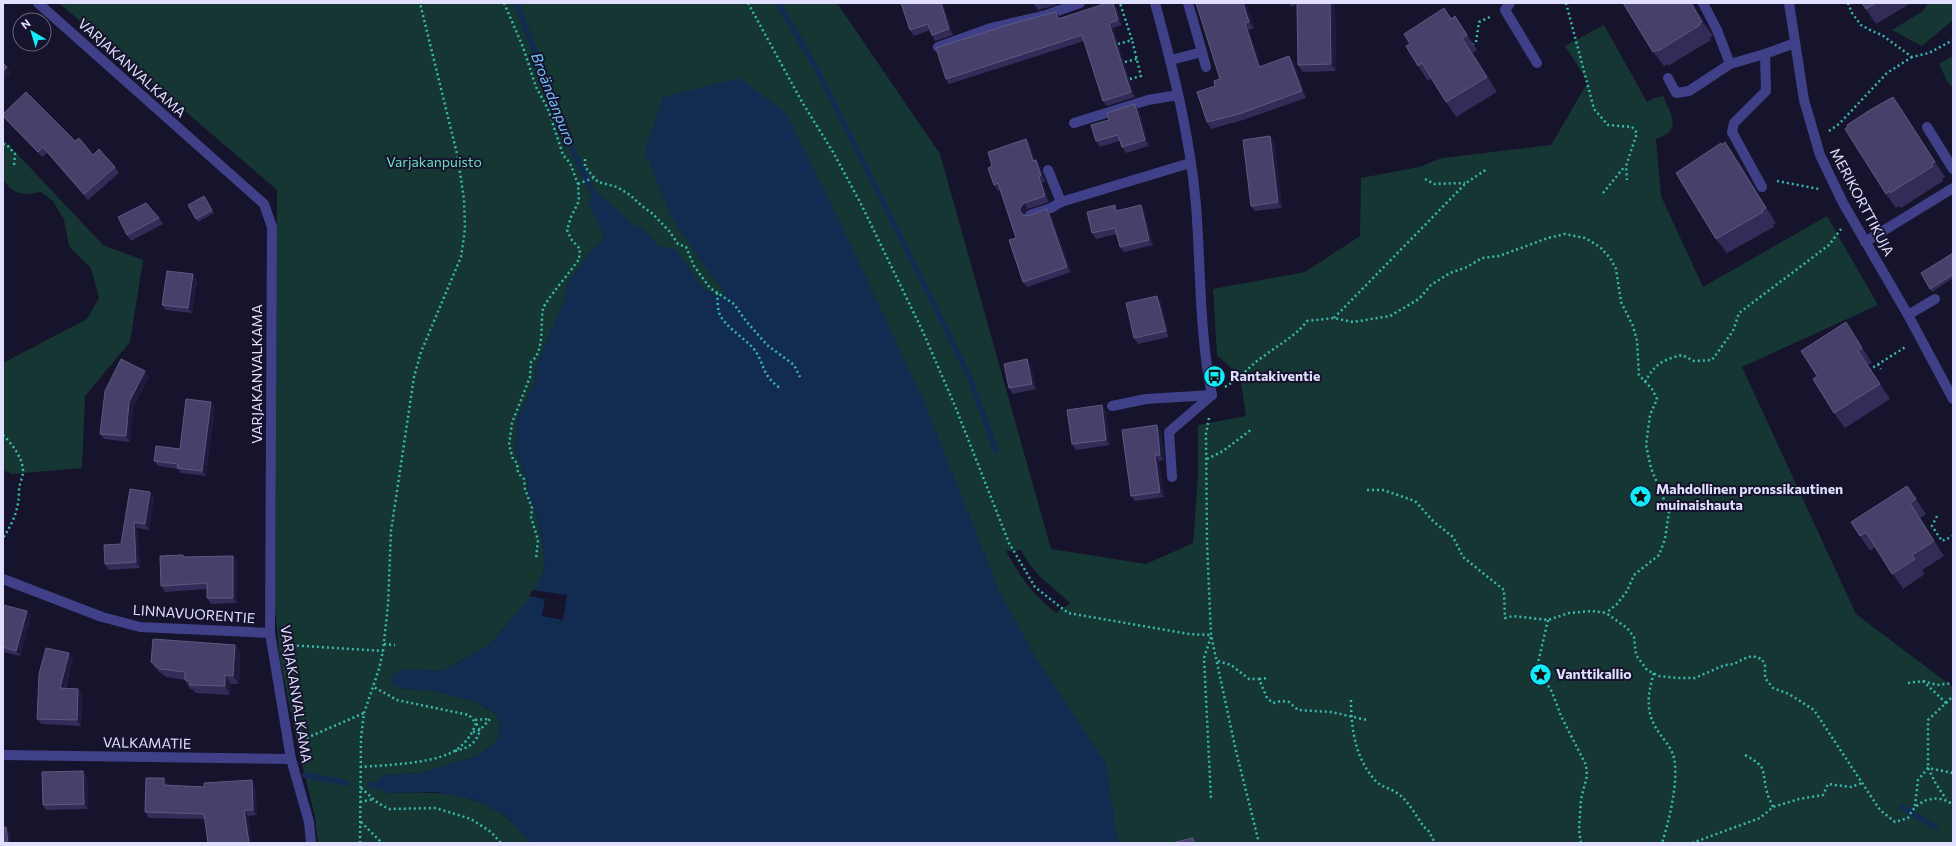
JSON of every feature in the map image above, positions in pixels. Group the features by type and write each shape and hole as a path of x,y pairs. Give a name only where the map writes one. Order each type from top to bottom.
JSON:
{"street":[{"name":"VARJAKANVALKAMA","path":"38,3 264,204 272,227 270,633 291,759 309,822 311,843"},
{"path":"938,47 991,28 1046,15 1080,3"},
{"path":"1155,3 1171,60 1196,204 1205,361 1212,395"},
{"path":"1188,3 1206,67"},
{"path":"1704,3 1717,30 1730,64"},
{"name":"MERIKORTTIKUJA","path":"1790,3 1804,100 1820,155 1843,203 1908,315 1953,399"},
{"path":"1507,6 1537,63"},
{"path":"1668,78 1676,93 1689,91 1730,64 1765,54 1795,43"},
{"path":"1171,60 1202,52"},
{"path":"1762,187 1732,132 1734,123 1766,91 1765,54"},
{"path":"1074,123 1148,100 1178,95"},
{"path":"1927,127 1953,169"},
{"path":"1030,215 1061,202 1190,163"},
{"path":"1048,170 1061,202"},
{"path":"1865,242 1953,188"},
{"path":"1908,315 1935,299"},
{"path":"1112,406 1146,400 1212,395"},
{"path":"1172,477 1170,432 1212,395"},
{"name":"LINNAVUORENTIE","path":"3,579 102,618 140,627 270,633"},
{"name":"VALKAMATIE","path":"3,755 291,759"}],"path":[{"path":"360,843 361,738 364,713 383,651 388,604 392,531 414,377 421,352 461,257 465,229 464,200 458,158 420,3"},
{"path":"504,3 523,47 536,87 548,109 560,148 570,163 578,184 579,201 567,230 571,239 580,249 579,259 543,308 539,346 535,359 531,362 530,377 512,423 509,445 513,459 517,463 518,473 524,479 525,489 532,508 531,517 538,540 536,558"},
{"path":"748,3 802,102 833,152 864,211 923,332 955,406 1009,543 1035,587 1068,613 1189,634 1211,636"},
{"path":"1120,3 1142,76 1130,79"},
{"path":"1566,3 1594,109 1608,125 1632,127 1637,133 1626,166 1626,180"},
{"path":"1848,3 1852,13 1862,25 1872,32 1882,35 1912,57"},
{"path":"1469,47 1476,42 1479,22 1507,6"},
{"path":"1118,44 1132,40"},
{"path":"1829,132 1845,118 1887,73 1912,57 1929,53 1953,40"},
{"path":"1124,62 1137,59"},
{"path":"3,144 15,154 14,165"},
{"path":"585,158 585,167 593,178 598,182 617,187 653,214 670,232 678,244 686,247 694,266 710,288 734,304 746,322 767,345 794,365 800,377"},
{"path":"1603,193 1626,166"},
{"path":"1334,318 1466,183 1487,169"},
{"path":"1757,177 1820,189"},
{"path":"578,184 593,178"},
{"path":"1425,179 1434,184 1466,183"},
{"path":"1645,382 1652,371 1664,360 1682,355 1694,361 1712,360 1733,330 1739,313 1829,245 1841,228"},
{"path":"1259,843 1236,751 1218,661 1211,636 1207,544 1206,434 1212,395 1240,379 1263,356 1298,332 1307,321 1334,318 1353,322 1390,316 1419,299 1431,285 1450,273 1467,267 1482,258 1499,256 1548,238 1565,234 1585,238 1600,247 1610,258 1616,269 1621,302 1633,326 1637,341 1638,375 1652,389 1656,399 1650,415 1646,445 1651,468 1669,512 1665,540 1659,555 1634,575 1627,591 1617,604 1606,613"},
{"path":"717,293 720,314 728,325 737,331 754,349 770,382 780,388"},
{"path":"1864,374 1908,345"},
{"path":"1878,364 1881,369"},
{"path":"1207,459 1223,451 1252,429"},
{"path":"3,435 10,442 18,456 22,464 23,473 19,491 20,499 12,524 3,538"},
{"path":"1367,490 1383,490 1415,501 1434,522 1453,537 1463,557 1504,590 1505,618 1513,616 1548,620 1569,613 1592,611 1606,613 1627,628 1634,637 1636,655 1647,670 1665,677 1695,678 1725,664 1734,664 1752,656 1762,659 1765,666 1765,678 1773,688 1790,694 1814,710 1836,740 1862,783 1871,793 1880,810 1895,822 1908,818 1915,806 1918,780 1928,768"},
{"path":"1937,516 1932,526 1942,541 1953,537"},
{"path":"1934,540 1940,538"},
{"path":"1548,620 1538,667 1552,692 1561,716 1586,765 1587,776 1581,799 1579,830 1581,843"},
{"path":"270,633 286,645 383,651"},
{"path":"1211,636 1204,658 1211,799"},
{"path":"384,644 395,645"},
{"path":"1218,661 1231,665 1249,679 1259,680 1269,678"},
{"path":"1654,673 1648,691 1647,705 1656,729 1668,746 1674,758 1674,780 1667,828 1662,843"},
{"path":"1259,680 1267,698 1273,703 1281,701 1289,702 1298,710 1331,712 1351,718 1367,720"},
{"path":"1923,681 1946,703"},
{"path":"1908,683 1923,681 1937,685 1953,683"},
{"path":"360,767 413,764 469,748 478,738 480,730 469,715 397,700 372,686"},
{"path":"1953,696 1928,720 1928,768 1946,800 1953,805"},
{"path":"1351,700 1351,718 1357,749 1367,770 1374,780 1382,786 1397,793 1407,803 1424,827 1428,830 1435,843"},
{"path":"289,746 364,713"},
{"path":"472,733 480,730 490,719 473,720"},
{"path":"453,752 461,746 472,733 476,723"},
{"path":"1745,755 1757,761 1764,769 1767,793 1773,807"},
{"path":"1928,768 1953,773"},
{"path":"1692,843 1760,818 1773,807 1799,799 1823,795 1828,784 1851,787 1862,783"},
{"path":"360,787 389,810 436,808 471,819 491,832 501,843"},
{"path":"1915,806 1934,798 1946,800"},
{"path":"360,802 374,799"},
{"path":"360,822 382,843"}],"green space":[{"name":"Varjakanpuisto","path":"59,3 837,3 940,154 1051,549 1146,564 1193,543 1198,477 1198,425 1246,416 1240,376 1217,355 1213,289 1305,272 1360,236 1361,178 1419,167 1442,158 1551,145 1588,82 1565,46 1604,25 1647,102 1654,98 1663,96 1669,109 1673,121 1672,127 1664,136 1656,139 1661,196 1703,287 1827,216 1878,305 1742,367 1856,614 1953,687 1953,843 1076,843 613,231 592,250 566,286 565,299 536,367 535,383 518,416 515,449 527,481 528,494 535,509 542,539 545,568 534,594 488,646 442,671 406,669 393,674 401,688 439,692 476,702 496,714 500,725 499,737 493,745 477,756 422,773 385,775 386,793 447,794 477,801 505,816 515,825 530,843 318,843 315,817 300,756 280,660 275,608 277,190","holes":["1021,550 1043,580 1070,603 1056,613 1028,585 1006,551"]},
{"path":"1928,3 1953,3 1953,20 1922,46 1892,30 1923,11"},
{"path":"1953,56 1953,88 1947,81 1939,64"},
{"path":"3,139 103,245 143,260 130,342 85,396 82,468 12,474 3,470 3,363 87,319 99,298 91,268 69,246 64,220 53,201 41,192 24,194 16,192 3,180"}],"water":[{"path":"739,78 786,113 840,222 925,403 1000,593 1035,656 1106,764 1118,843 530,843 506,816 475,800 435,792 386,793 379,788 377,781 385,775 422,773 477,756 493,745 499,737 500,725 496,714 476,702 439,692 401,688 394,685 391,681 393,674 406,669 442,671 488,646 533,594 545,568 542,539 535,509 528,494 527,481 515,449 518,416 535,383 536,367 565,299 566,286 592,250 603,240 603,232 588,203 596,191 634,225 644,229 659,247 674,248 705,290 726,299 720,285 704,266 672,218 645,152 663,97"}],"pier":[{"path":"533,590 567,595 563,620 542,616 545,599 529,596"}],"building":[{"path":"901,3 941,3 949,29 932,35 928,24 910,30"},
{"path":"1107,3 1113,3 1118,20 1109,23 1131,92 1103,101 1082,35 946,79 936,48 1011,24 1056,12 1058,19"},
{"path":"1196,3 1243,3 1249,22 1245,23 1259,67 1289,56 1302,91 1239,114 1207,122 1197,92 1215,86 1214,81 1220,79"},
{"path":"1297,3 1330,3 1331,64 1298,65"},
{"path":"1623,3 1691,3 1702,22 1699,23 1700,25 1658,51 1653,52"},
{"path":"1862,3 1876,3 1866,9"},
{"path":"1444,8 1451,19 1455,16 1467,35 1462,38 1487,77 1446,102 1422,63 1418,66 1406,46 1410,44 1404,34"},
{"path":"3,63 7,67 3,72"},
{"path":"26,92 75,141 79,138 93,155 99,149 115,167 84,194 43,147 38,152 3,116 3,114"},
{"path":"1893,97 1935,162 1931,164 1933,166 1886,194 1845,129 1848,126 1847,125"},
{"path":"1135,104 1145,140 1122,147 1118,135 1096,141 1091,125 1109,120 1107,113"},
{"path":"1270,136 1278,202 1251,206 1243,140"},
{"path":"1026,139 1033,161 1036,160 1041,175 1039,177 1045,196 1024,203 1020,208 1020,211 1022,214 1028,216 1047,209 1067,267 1023,282 1009,240 1016,238 998,183 994,185 988,168 992,166 988,152"},
{"path":"1725,142 1766,208 1762,210 1763,212 1716,239 1676,173 1721,143 1722,145"},
{"path":"204,196 212,210 196,219 188,205"},
{"path":"146,203 159,218 127,235 118,217"},
{"path":"1115,205 1116,211 1141,205 1149,240 1120,247 1115,228 1092,233 1087,212"},
{"path":"1953,253 1953,274 1930,289 1921,273"},
{"path":"167,271 193,274 188,308 162,305"},
{"path":"1157,296 1166,331 1134,338 1126,303"},
{"path":"1846,322 1862,348 1858,351 1880,384 1834,413 1813,379 1817,376 1801,351"},
{"path":"121,359 145,371 129,402 126,436 100,434 105,391"},
{"path":"1027,359 1032,384 1009,388 1004,364"},
{"path":"186,399 211,402 202,471 177,468 178,464 154,461 156,446 180,449"},
{"path":"1102,405 1106,440 1072,444 1067,410"},
{"path":"1157,425 1160,455 1155,455 1160,492 1131,496 1122,430"},
{"path":"1907,486 1916,499 1910,503 1934,541 1912,555 1915,559 1892,574 1866,532 1860,536 1851,522"},
{"path":"130,489 150,492 145,524 134,522 136,562 105,564 104,545 121,544"},
{"path":"183,555 183,557 233,556 233,598 207,598 207,583 161,586 160,556"},
{"path":"3,605 27,611 16,651 3,647"},
{"path":"153,639 235,645 233,676 225,675 225,686 190,685 190,681 185,680 185,672 160,669 151,662"},
{"path":"46,648 69,653 60,688 78,689 77,720 37,719 39,674"},
{"path":"83,771 84,804 43,805 42,772"},
{"path":"146,778 164,778 164,785 204,787 204,783 252,780 253,810 244,810 249,843 208,843 204,814 145,812"},
{"path":"3,827 6,827 8,843 3,843"},
{"path":"1193,838 1194,843 1172,843"}],"waterway":[{"name":"Broändanpuro","path":"516,3 576,158 594,194"},
{"path":"778,3 818,71 969,376 996,450"},
{"path":"305,775 347,783"},
{"path":"370,785 377,785"},
{"path":"1902,807 1935,827"}],"place":[{"name":"Rantakiventie","path":"1215,376"},
{"name":"Mahdollinen pronssikautinen muinaishauta","path":"1640,497"},
{"name":"Vanttikallio","path":"1540,674"}]}
